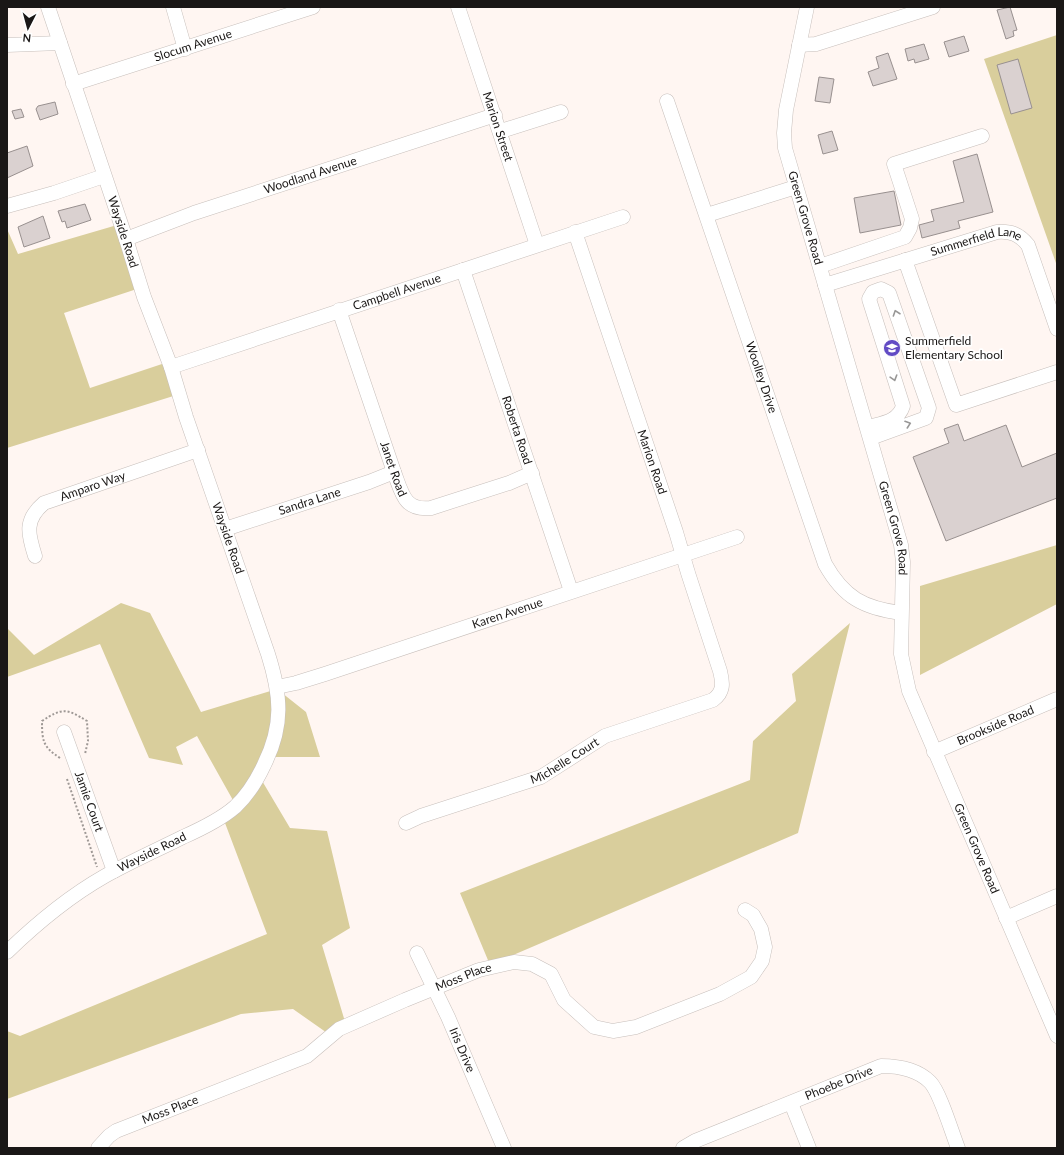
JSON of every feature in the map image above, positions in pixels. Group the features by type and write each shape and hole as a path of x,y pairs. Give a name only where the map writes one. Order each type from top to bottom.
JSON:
{"street":[{"name":"Wayside Road","path":"8,949 50,912 67,900 114,871 211,823 235,807 242,800 259,776 275,740 278,723 277,687 226,530 171,367 144,297 48,7"},
{"path":"173,7 185,49"},
{"name":"Slocum Avenue","path":"73,84 313,7"},
{"name":"Marion Street","path":"458,7 501,131 537,245"},
{"name":"Green Grove Road","path":"807,7 786,110 784,133 785,148 870,432 901,545 903,562 901,654 905,680 934,752 1057,1036"},
{"path":"799,45 816,44 933,7"},
{"path":"7,45 60,43"},
{"name":"Woolley Drive","path":"667,101 826,564 842,588 859,601 872,608 901,613"},
{"path":"501,131 561,112"},
{"name":"Woodland Avenue","path":"126,239 201,211 495,115"},
{"path":"820,266 905,237 912,219 894,164 982,136"},
{"path":"7,206 54,193 104,176"},
{"path":"707,215 796,187"},
{"name":"Campbell Avenue","path":"171,367 623,217"},
{"name":"Marion Road","path":"575,232 683,555 720,671 723,682 720,692"},
{"name":"Summerfield Lane","path":"825,284 997,232 1014,233 1022,238 1031,250 1057,329"},
{"path":"905,260 956,405 1057,372"},
{"name":"Roberta Road","path":"463,270 571,591"},
{"path":"881,289 889,293 929,408 926,418 870,432 896,418 900,414 903,406 869,298 873,292 881,289"},
{"name":"Janet Road","path":"339,310 394,472 404,497 415,507 422,509 431,508 481,492 532,473"},
{"name":"Amparo Way","path":"36,556 28,535 29,527 33,516 44,503 198,450"},
{"name":"Sandra Lane","path":"226,530 369,482 394,472"},
{"name":"Karen Avenue","path":"277,687 303,681 737,537"},
{"name":"Michelle Court","path":"406,823 422,816 541,777 605,736 703,704 713,700 720,692"},
{"name":"Brookside Road","path":"934,752 1057,699"},
{"name":"Jamie Court","path":"64,732 114,871"},
{"path":"1006,918 1057,896"},
{"name":"Moss Place","path":"98,1148 116,1131 307,1056 339,1029 479,970 514,962 532,964 551,974 564,1000 594,1026 613,1031 636,1027 720,994 751,977 762,961 765,947 761,929 752,915 745,910"},
{"name":"Iris Drive","path":"417,953 448,1017 504,1148"},
{"name":"Phoebe Drive","path":"683,1148 695,1141 882,1066 903,1068 923,1076 931,1083 958,1148"},
{"path":"791,1103 809,1148"}],"shaded area":[{"path":"1057,35 1057,266 984,59"},
{"path":"124,223 146,286 64,313 90,388 171,361 183,393 7,448 7,229 18,254"},
{"path":"1057,545 1057,604 920,675 920,586"},
{"path":"121,603 150,613 201,712 277,689 306,712 320,757 267,757 258,774 290,828 327,831 350,928 322,945 346,1025 330,1035 293,1009 241,1014 7,1099 7,1031 20,1036 267,934 222,815 234,802 197,736 176,747 183,765 149,758 100,644 7,677 7,628 34,655"},
{"path":"850,623 798,833 490,965 460,893 750,780 753,741 796,701 792,674"}],"building":[{"path":"1010,7 1017,30 1013,31 1014,36 1006,39 997,10"},
{"path":"964,36 969,51 949,57 944,42"},
{"path":"924,44 929,59 915,63 914,59 908,61 905,49"},
{"path":"888,53 897,79 873,86 868,72 879,68 876,57"},
{"path":"1018,59 1032,108 1011,114 997,65"},
{"path":"819,77 834,79 830,103 815,101"},
{"path":"55,102 58,114 40,120 36,109 38,106"},
{"path":"21,109 24,117 15,119 12,111"},
{"path":"832,131 838,150 823,154 818,135"},
{"path":"27,146 33,166 7,178 7,153"},
{"path":"977,154 993,212 958,221 960,228 922,238 919,225 934,221 931,210 964,202 953,161"},
{"path":"894,191 901,225 860,233 854,198"},
{"path":"85,204 91,220 67,228 65,221 62,222 58,211"},
{"path":"43,216 50,238 24,247 18,227"},
{"path":"958,424 964,441 1006,425 1022,467 1057,453 1057,498 946,541 913,457 949,443 944,429"}],"place":[{"name":"Summerfield Elementary School","path":"892,348"}]}
